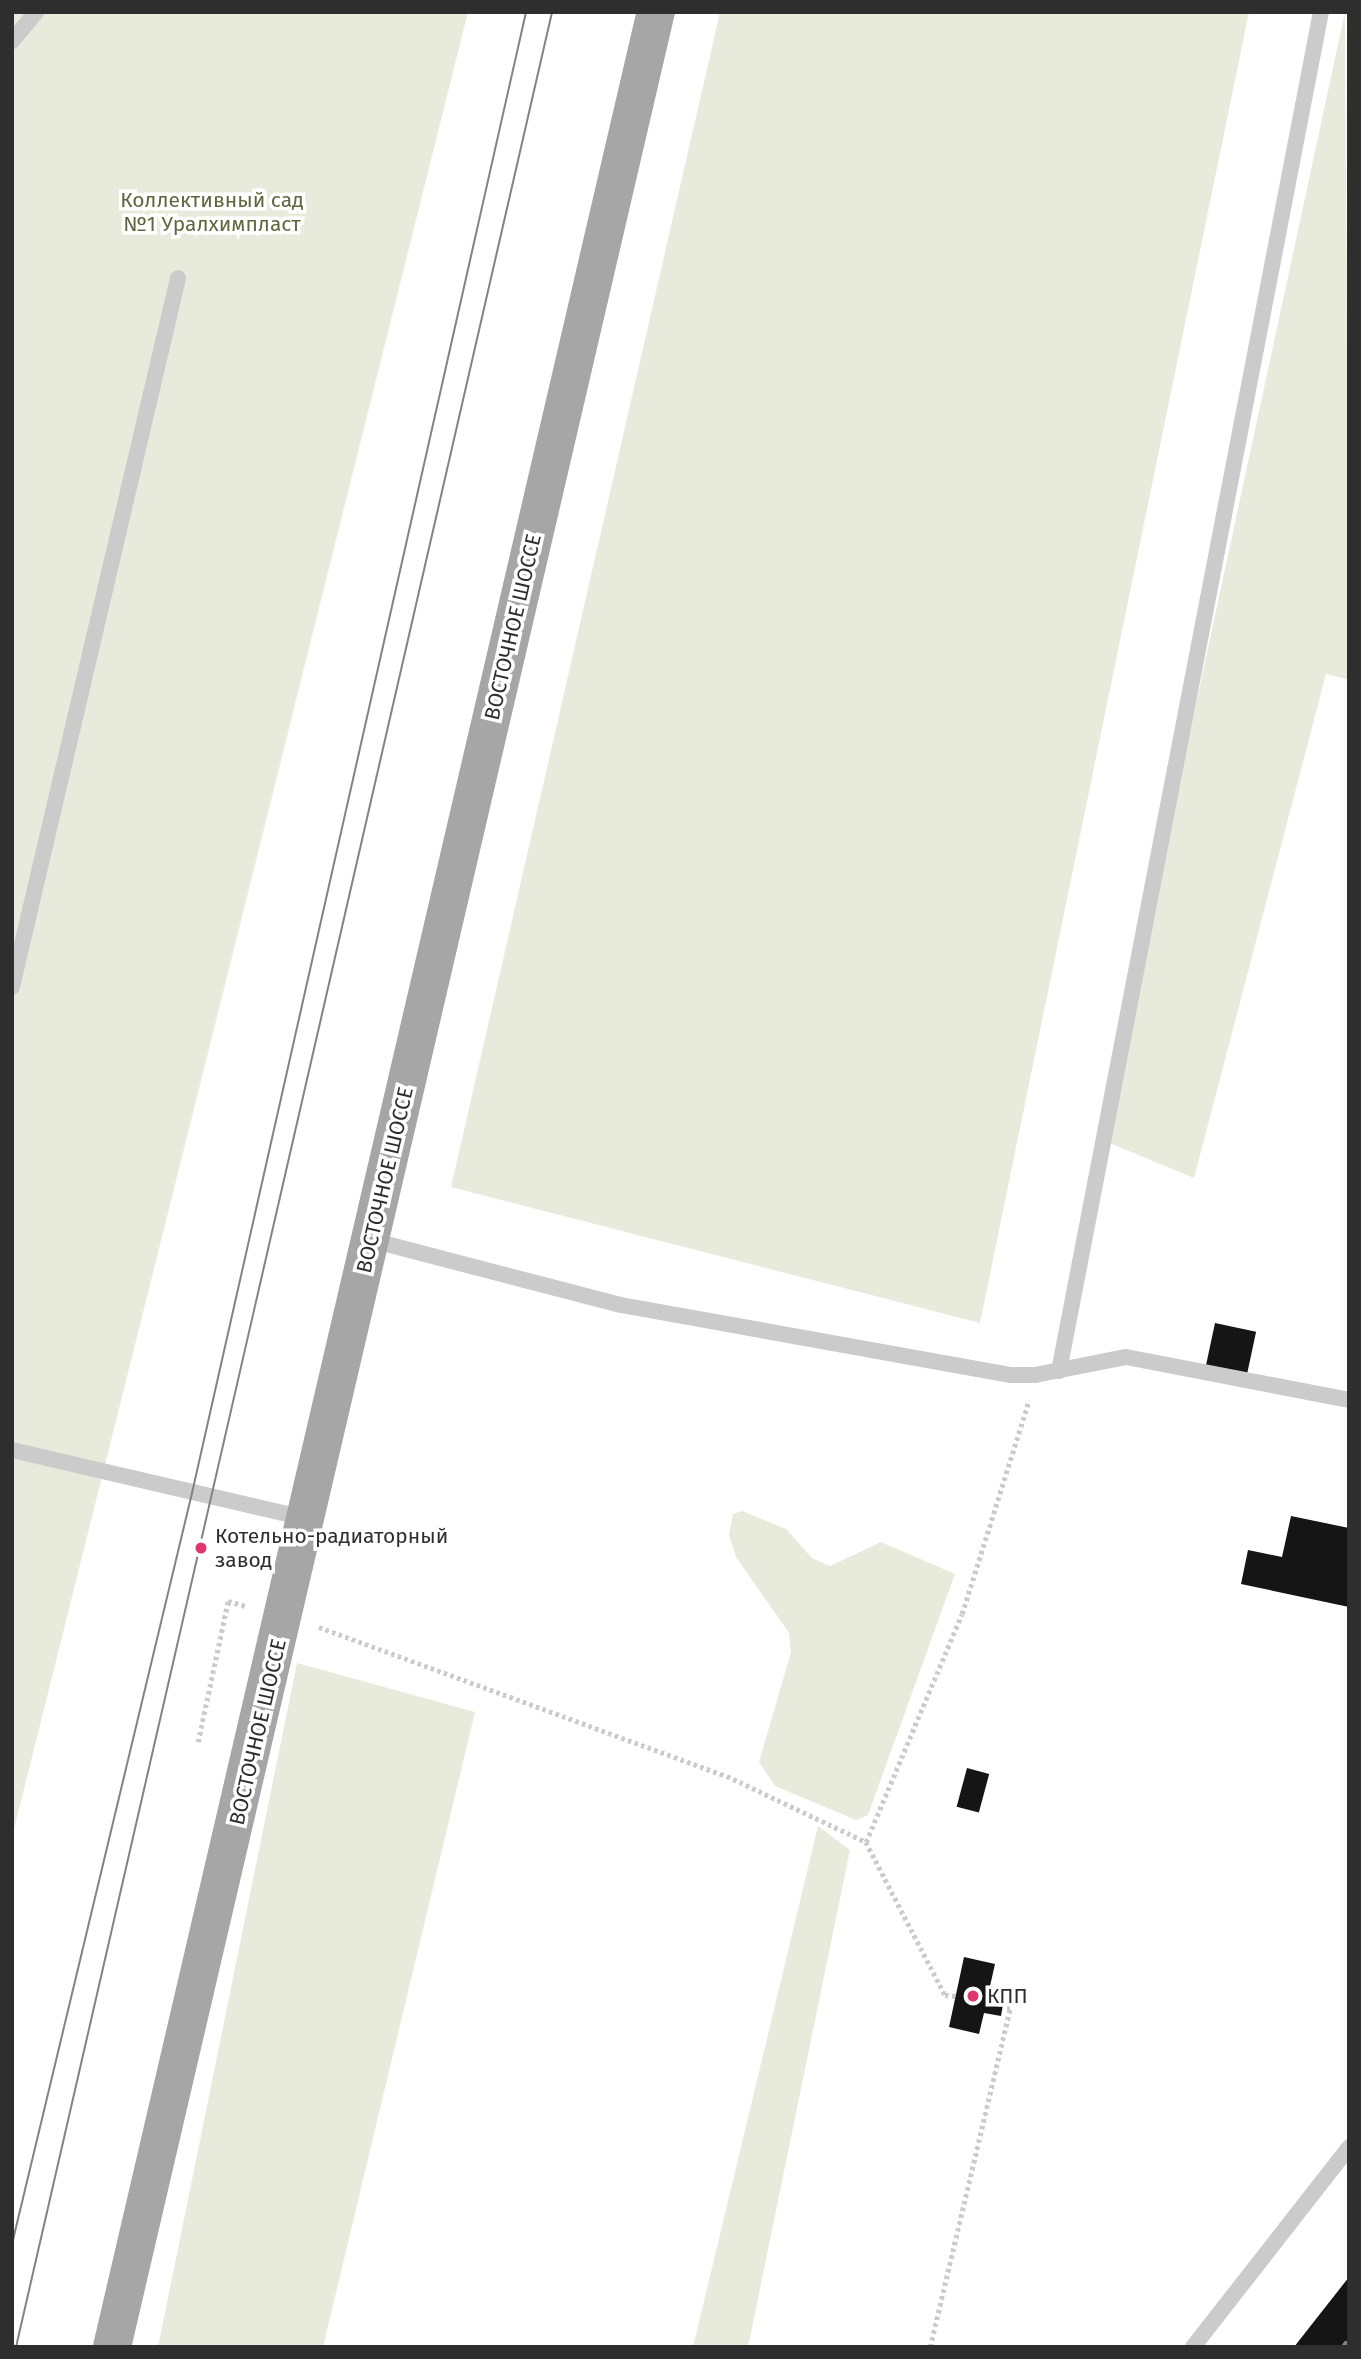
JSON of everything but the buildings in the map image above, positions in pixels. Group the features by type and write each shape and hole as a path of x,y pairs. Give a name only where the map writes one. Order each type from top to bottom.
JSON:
{"main road":[{"name":"ВОСТОЧНОЕ ШОССЕ","path":"112,2347 308,1518 656,12"}],"lane":[{"path":"12,41 36,12"},
{"path":"1059,1371 1321,12"},
{"path":"12,987 178,278"},
{"path":"371,1240 621,1305 1035,1376 1126,1357 1349,1400"},
{"path":"12,1450 308,1518"},
{"path":"1193,2347 1349,2147"}],"path":[{"path":"866,1842 962,1614 1035,1376"},
{"path":"198,1742 228,1601 284,1617 727,1776 866,1842 945,1994 956,1996"},
{"path":"930,2347 1010,2008 1003,2008"}],"green space":[{"name":"Коллективный сад №1 Уралхимпласт","path":"12,12 468,12 12,1837"},
{"path":"720,12 1249,12 980,1323 451,1187"},
{"path":"1345,12 1349,680 1326,674 1194,1178 1102,1140"},
{"path":"742,1511 786,1529 812,1558 830,1566 881,1542 955,1574 868,1815 856,1820 775,1786 759,1762 791,1652 789,1633 736,1557 729,1535 733,1514"},
{"path":"297,1663 475,1712 323,2347 158,2347"},
{"path":"818,1826 850,1850 748,2347 693,2347"}],"tram line":[{"path":"12,2244 192,1493 526,12"},
{"path":"16,2347 552,12"}],"railway":[{"path":"1343,2347 1349,2339"}],"place":[{"name":"Котельно-радиаторный завод","path":"201,1548"},
{"name":"КПП","path":"973,1996"}]}
